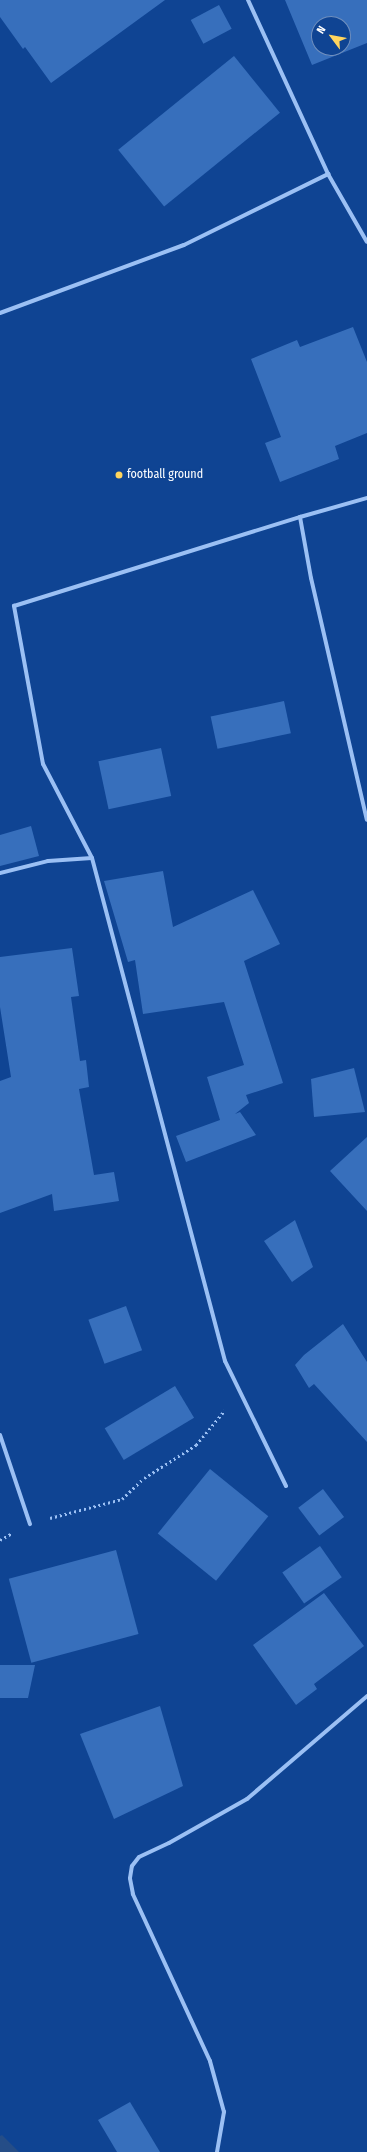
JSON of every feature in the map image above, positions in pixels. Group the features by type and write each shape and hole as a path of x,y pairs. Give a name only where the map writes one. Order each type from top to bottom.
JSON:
{"street":[{"path":"248,0 328,174 367,242"},
{"path":"0,313 184,245 328,174"},
{"path":"286,1486 225,1361 92,858 42,764 14,606 300,517 367,498"},
{"path":"300,517 311,578 367,820"},
{"path":"0,873 48,861 92,858"},
{"path":"0,1435 30,1524"},
{"path":"217,2152 224,2112 210,2061 132,1894 130,1878 132,1866 139,1857 169,1843 247,1799 367,1696"}],"path":[{"path":"0,1540 30,1524 122,1499 144,1478 196,1445 240,1392"}],"water":[{"path":"2,2135 19,2152 0,2152 0,2136"}],"building":[{"path":"0,0 165,0 51,83 25,47 23,49 0,17"},
{"path":"285,0 367,0 367,43 351,49 351,16 311,16 311,56 334,56 312,65"},
{"path":"219,5 232,29 203,44 191,20"},
{"path":"234,56 280,113 164,207 118,150"},
{"path":"353,327 367,362 367,433 335,446 339,459 280,482 265,443 281,437 251,359 297,340 300,347"},
{"path":"284,701 291,733 218,749 211,717"},
{"path":"161,748 171,796 109,809 98,761"},
{"path":"31,826 39,856 0,866 0,835"},
{"path":"163,871 173,927 253,890 280,944 244,961 283,1083 246,1095 249,1103 235,1114 240,1112 256,1135 186,1162 176,1136 220,1120 207,1077 244,1065 224,1002 143,1014 135,960 128,962 104,881"},
{"path":"72,948 79,996 71,997 80,1061 86,1060 89,1087 79,1089 94,1175 114,1172 119,1201 54,1211 52,1194 0,1213 0,1081 11,1077 0,1007 0,957"},
{"path":"354,1068 365,1112 314,1117 311,1079"},
{"path":"367,1137 367,1211 330,1171"},
{"path":"295,1220 313,1267 292,1282 264,1241"},
{"path":"126,1306 142,1350 104,1364 88,1320"},
{"path":"343,1324 367,1362 367,1442 314,1384 309,1388 295,1365 304,1355"},
{"path":"175,1386 194,1418 124,1460 105,1428"},
{"path":"210,1469 268,1516 216,1581 158,1534"},
{"path":"323,1489 344,1517 319,1536 298,1508"},
{"path":"320,1546 342,1577 304,1604 282,1572"},
{"path":"116,1550 139,1634 31,1663 9,1579"},
{"path":"324,1593 364,1646 314,1684 317,1689 296,1705 253,1645"},
{"path":"0,1665 35,1665 28,1698 0,1698"},
{"path":"160,1706 183,1786 114,1819 80,1734"},
{"path":"130,2102 160,2152 117,2152 98,2120"}],"place":[{"name":"football ground","path":"119,475"}]}
